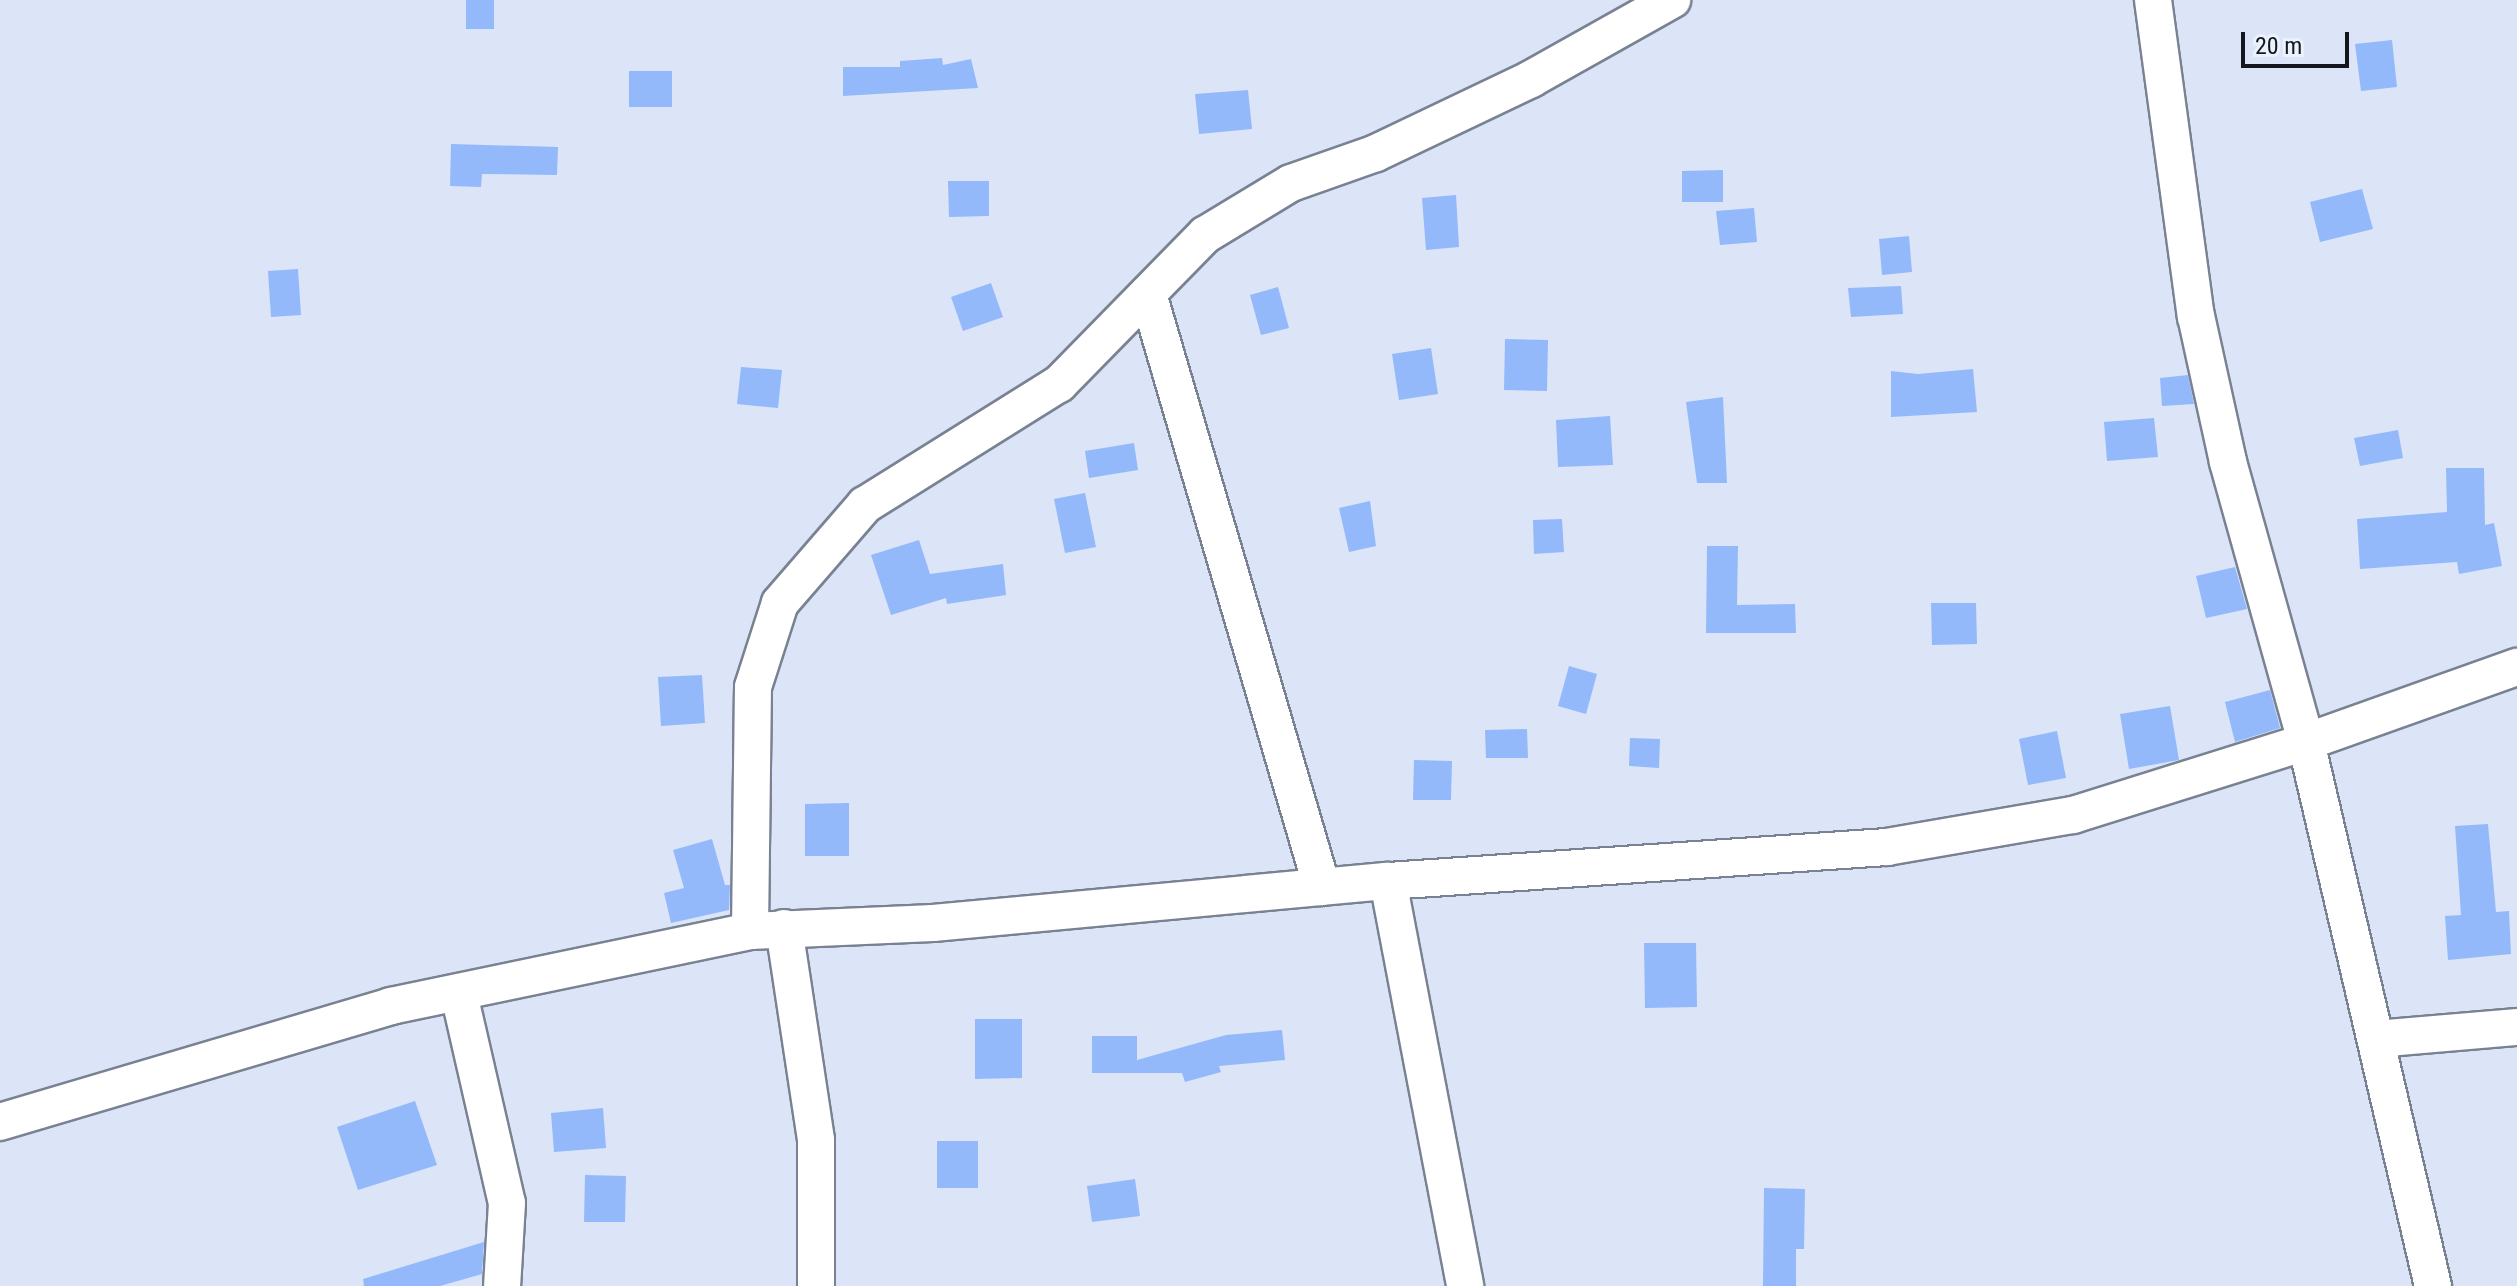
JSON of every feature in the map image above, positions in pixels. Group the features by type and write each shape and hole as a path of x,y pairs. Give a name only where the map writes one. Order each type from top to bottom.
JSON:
{"street":[{"path":"816,1286 816,1140 767,930 753,687 780,603 865,505 1059,384 1205,235 1291,183 1404,140 1531,79 1672,0"},
{"path":"2153,0 2196,316 2228,462 2306,742 2433,1286"},
{"path":"1148,294 1322,887"},
{"path":"0,1122 391,1006 767,930 933,923 1388,881 1887,847 2073,815 2306,742 2517,667"},
{"path":"1388,881 1465,1286"},
{"path":"459,994 507,1203 502,1286"},
{"path":"2376,1039 2517,1027"}],"building":[{"path":"466,0 494,0 494,29 466,29"},
{"path":"2392,40 2397,87 2361,91 2355,44"},
{"path":"942,58 943,65 971,59 978,88 843,96 843,67 900,67 900,61"},
{"path":"629,71 672,71 672,107 629,107"},
{"path":"1248,90 1252,129 1199,134 1195,94"},
{"path":"451,144 558,147 557,175 482,174 481,187 450,186"},
{"path":"1723,170 1723,202 1682,202 1682,171"},
{"path":"948,181 989,181 989,216 949,217"},
{"path":"2362,189 2373,229 2320,242 2310,202"},
{"path":"1456,195 1459,247 1426,250 1422,198"},
{"path":"1754,208 1757,242 1720,245 1716,211"},
{"path":"1909,236 1912,272 1882,275 1879,239"},
{"path":"298,269 301,315 271,317 268,271"},
{"path":"991,283 1003,317 963,331 951,297"},
{"path":"1901,286 1903,314 1851,317 1848,288"},
{"path":"1278,287 1289,328 1261,335 1250,295"},
{"path":"1505,339 1548,340 1547,391 1504,390"},
{"path":"1431,348 1438,394 1399,400 1392,354"},
{"path":"741,367 782,370 778,408 737,404"},
{"path":"1973,369 1977,412 1891,417 1891,371 1918,374"},
{"path":"2188,375 2194,404 2162,406 2160,378"},
{"path":"1723,397 1727,483 1697,483 1686,402"},
{"path":"1610,416 1613,465 1558,467 1556,420"},
{"path":"2154,418 2158,457 2107,461 2104,422"},
{"path":"2398,430 2403,458 2360,466 2354,438"},
{"path":"1134,443 1138,470 1089,478 1085,451"},
{"path":"2446,468 2484,468 2485,525 2494,523 2502,566 2459,574 2457,562 2360,569 2357,519 2447,512"},
{"path":"1085,493 1096,547 1065,553 1054,499"},
{"path":"1370,501 1376,546 1349,552 1339,508"},
{"path":"1562,519 1564,552 1534,554 1533,520"},
{"path":"919,540 930,574 1003,564 1006,595 947,604 946,598 891,615 871,555"},
{"path":"1707,546 1738,546 1737,605 1795,604 1796,633 1706,633"},
{"path":"2235,567 2247,609 2206,618 2196,576"},
{"path":"1931,603 1976,603 1977,644 1932,645"},
{"path":"1569,666 1597,674 1586,714 1558,706"},
{"path":"702,675 705,723 661,726 658,677"},
{"path":"2270,690 2280,728 2235,742 2225,702"},
{"path":"2170,706 2179,760 2129,769 2120,714"},
{"path":"1527,729 1528,758 1486,758 1485,730"},
{"path":"2057,731 2066,778 2028,785 2019,739"},
{"path":"1630,738 1660,739 1659,768 1629,766"},
{"path":"1414,760 1452,761 1451,800 1413,800"},
{"path":"849,803 849,856 805,856 805,804"},
{"path":"2488,824 2496,912 2509,911 2511,954 2448,960 2445,916 2461,915 2455,826"},
{"path":"712,839 725,885 730,885 729,910 671,923 664,893 684,888 673,850"},
{"path":"1644,943 1696,943 1697,1007 1645,1008"},
{"path":"975,1019 1022,1019 1022,1078 975,1079"},
{"path":"1282,1030 1285,1060 1219,1066 1221,1072 1185,1082 1182,1073 1092,1073 1092,1036 1137,1036 1137,1060 1226,1035"},
{"path":"415,1101 437,1165 358,1190 337,1127"},
{"path":"603,1108 606,1148 554,1152 551,1113"},
{"path":"937,1141 978,1141 978,1188 937,1188"},
{"path":"585,1175 626,1176 625,1222 584,1222"},
{"path":"1135,1179 1140,1216 1092,1222 1087,1186"},
{"path":"1764,1188 1805,1189 1804,1249 1796,1249 1796,1286 1763,1286"},
{"path":"484,1242 482,1274 440,1286 364,1286 363,1279"}]}
